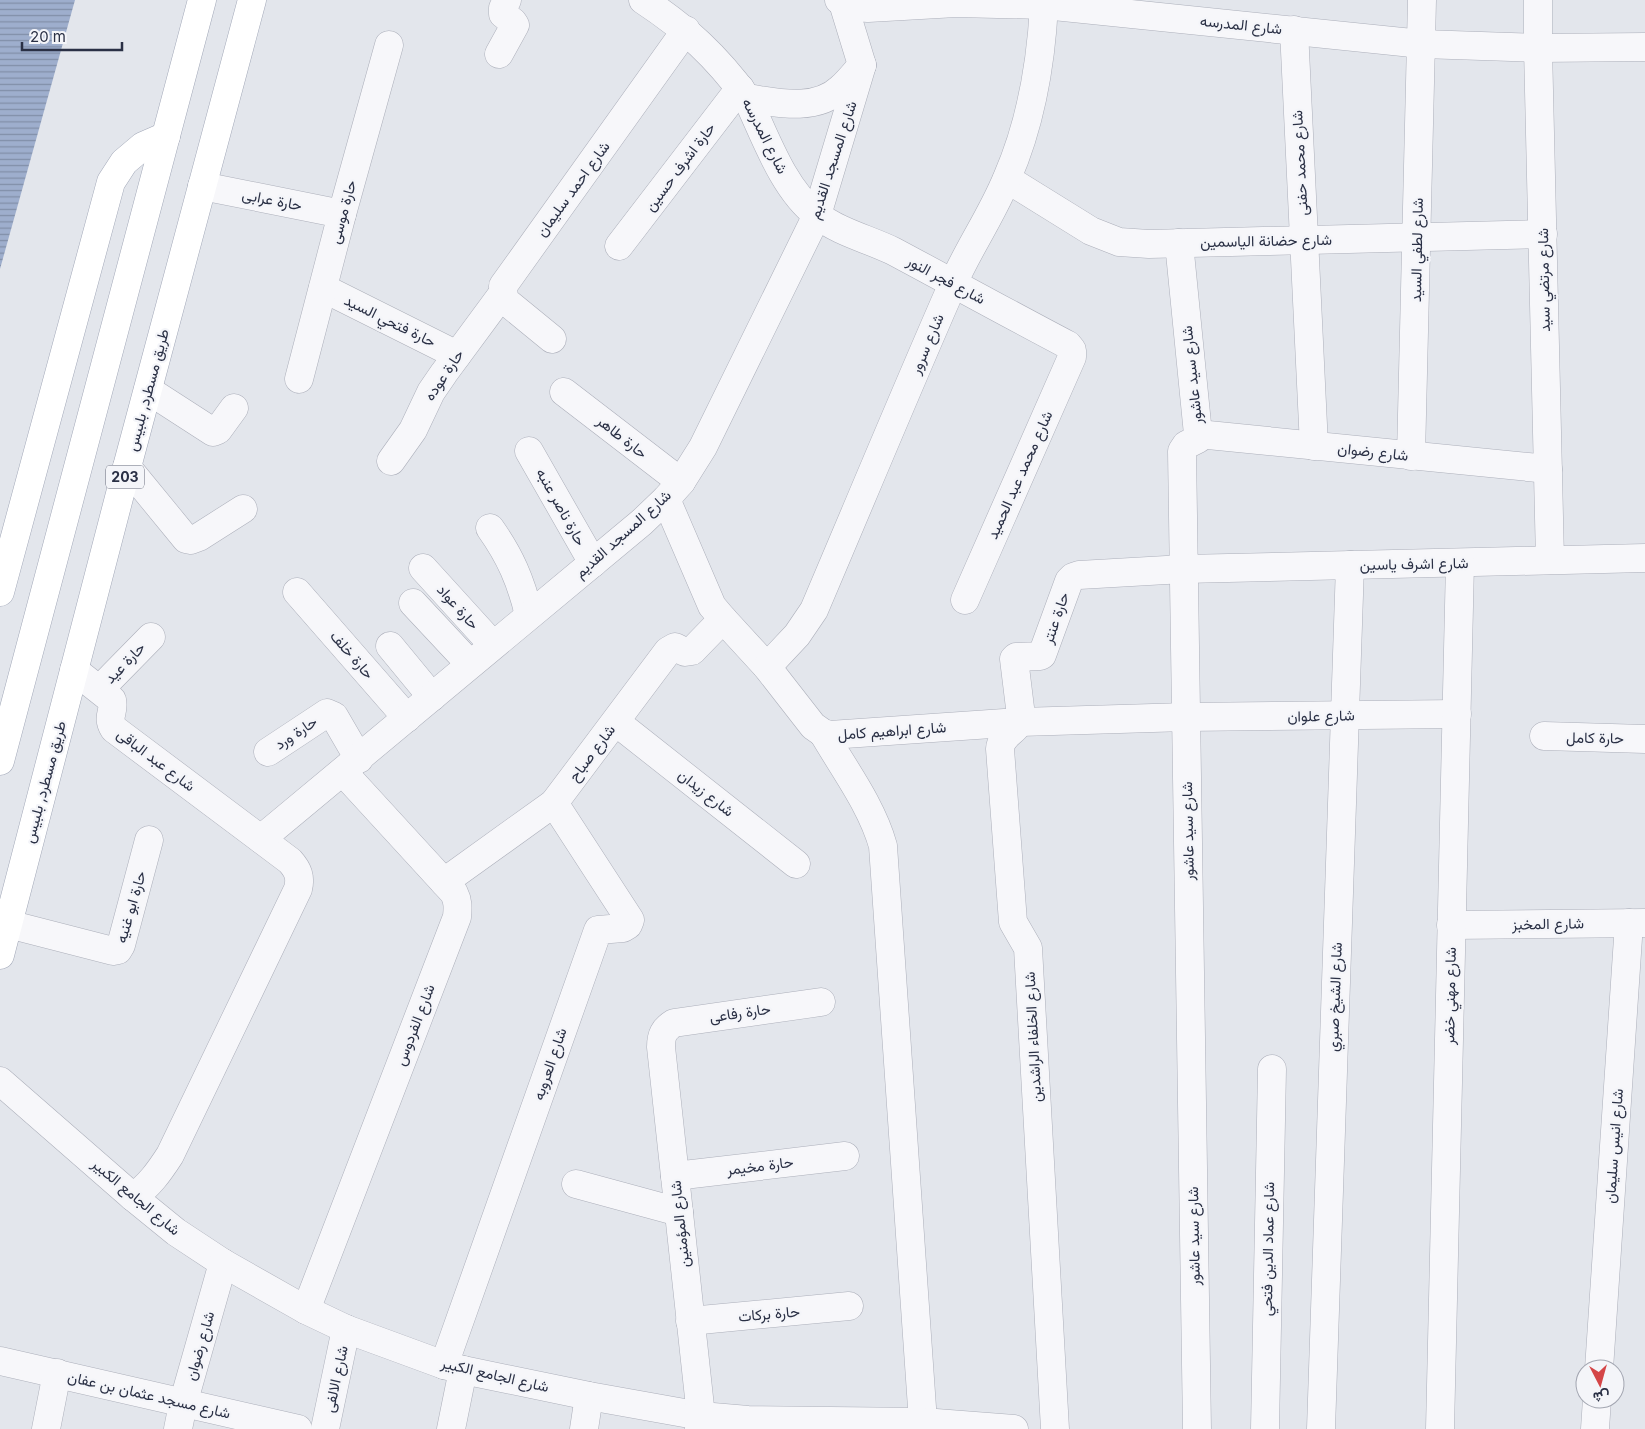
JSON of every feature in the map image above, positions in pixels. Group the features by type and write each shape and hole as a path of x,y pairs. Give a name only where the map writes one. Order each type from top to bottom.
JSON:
{"main road":[{"path":"0,761 202,0"},
{"name":"طريق مسطرد, بلبيس","path":"0,955 127,467 252,0"},
{"path":"0,592 112,182 124,162 143,146 166,136"}],"street":[{"path":"499,54 515,25 503,14 503,8 507,0"},
{"name":"شارع المدرسه","path":"643,0 686,30 715,58 744,93 779,165 792,187 817,215"},
{"name":"شارع لطفي السيد","path":"1411,456 1422,0"},
{"name":"شارع مرتضي سيد","path":"1538,0 1550,560"},
{"path":"744,93 775,103 799,104 820,101 840,90 862,65 841,1"},
{"name":"شارع المدرسه","path":"841,1 855,7 868,8 956,3 1049,4 1199,10 1294,30 1422,44 1538,48 1645,47"},
{"name":"شارع سرور","path":"767,667 796,635 814,610 953,283 1007,179 1032,106 1049,4"},
{"name":"شارع احمد سليمان","path":"503,293 503,286 686,30"},
{"name":"شارع محمد حفنى","path":"1294,30 1314,446"},
{"name":"حارة موسى","path":"299,379 389,45"},
{"name":"شارع المسجد القديم","path":"261,839 642,522 673,490 703,447 817,215 862,65"},
{"name":"حارة اشرف حسين","path":"619,246 744,93"},
{"name":"شارع حضانة الياسمين","path":"1007,179 1091,231 1119,242 1148,244 1542,234"},
{"name":"حارة عرابى","path":"202,186 342,214"},
{"name":"شارع فجر النور","path":"817,215 840,229 890,250 953,283 1068,345 1072,350"},
{"name":"شارع سيد عاشور","path":"1180,243 1198,434 1198,439 1186,445 1182,451 1197,1429"},
{"name":"حارة فتحي السيد","path":"323,288 457,355"},
{"path":"503,293 504,299 508,303 552,339"},
{"name":"حارة عوده","path":"391,461 413,430 431,392 503,293"},
{"name":"شارع محمد عبد الحميد","path":"965,600 1072,357 1072,350"},
{"path":"148,390 213,432 218,430 234,408"},
{"name":"حارة طاهر","path":"564,392 673,490"},
{"name":"شارع رضوان","path":"1198,434 1548,469"},
{"name":"حارة ناصر عنبه","path":"530,451 593,563"},
{"path":"127,467 186,539 199,537 243,509"},
{"name":"شارع ابراهيم كامل","path":"673,490 712,606 767,667 813,726 823,733 830,735 1020,722 1186,717"},
{"path":"490,528 504,548 515,569 529,615"},
{"name":"شارع اشرف ياسين","path":"1184,569 1645,558"},
{"name":"شارع مهني خضر","path":"1440,1429 1460,563"},
{"name":"شارع الشيخ صبري","path":"1321,1429 1350,565"},
{"name":"حارة عواد","path":"422,568 493,645"},
{"name":"حارة عنتر","path":"1020,722 1021,716 1014,659 1016,657 1042,655 1068,581 1073,576 1184,569"},
{"name":"حارة خلف","path":"298,592 407,718"},
{"path":"413,604 470,664"},
{"name":"شارع صباح","path":"444,882 554,803 668,651 675,647 685,652 692,651 723,620"},
{"name":"حارة عيد","path":"100,690 150,637"},
{"path":"390,646 432,697"},
{"name":"شارع عبد الباقى","path":"74,670 112,700 113,709 110,718 114,729 290,861 296,868 300,881 298,889 170,1155 153,1180 133,1197"},
{"name":"حارة ورد","path":"268,752 327,713 334,716 351,766"},
{"name":"شارع علوان","path":"1186,717 1457,714"},
{"name":"شارع زيدان","path":"616,722 796,864"},
{"name":"شارع الخلفاء الراشدين","path":"1020,722 1014,731 1004,738 1000,749 1013,922 1028,948 1055,1429"},
{"path":"823,733 871,814 879,830 883,846 923,1422"},
{"name":"حارة كامل","path":"1544,736 1645,739"},
{"name":"شارع الفردوس","path":"306,1310 457,916 458,908 454,893 351,766"},
{"name":"شارع العروبه","path":"453,1368 598,930 623,928 628,925 630,920 554,803"},
{"name":"حارة ابو غنيه","path":"8,924 113,951 118,950 121,945 149,840"},
{"name":"شارع المخبز","path":"1451,925 1637,923"},
{"name":"شارع انيس سليمان","path":"1600,1359 1637,923"},
{"name":"حارة رفاعى","path":"662,1033 674,1023 822,1002"},
{"name":"شارع المؤمنين","path":"662,1033 661,1047 700,1422"},
{"name":"شارع عماد الدين فتحي","path":"1265,1429 1272,1069"},
{"name":"شارع الجامع الكبير","path":"0,1082 176,1232 223,1263 306,1310 346,1329 453,1368 589,1396 700,1422 748,1420 842,1425 923,1422 997,1428"},
{"name":"حارة مخيمر","path":"675,1176 846,1156"},
{"path":"576,1184 679,1212"},
{"name":"شارع رضوان","path":"181,1416 223,1263"},
{"name":"حارة بركات","path":"690,1321 849,1306"},
{"name":"شارع الالفى","path":"325,1429 346,1329"},
{"name":"شارع مسجد عثمان بن عفان","path":"0,1361 57,1373 181,1416 298,1429"},
{"path":"451,1429 453,1368"},
{"path":"46,1429 57,1373"},
{"path":"584,1429 589,1396"},
{"path":"1595,1429 1596,1409"}],"water":[{"path":"0,0 75,0 0,269"}]}
